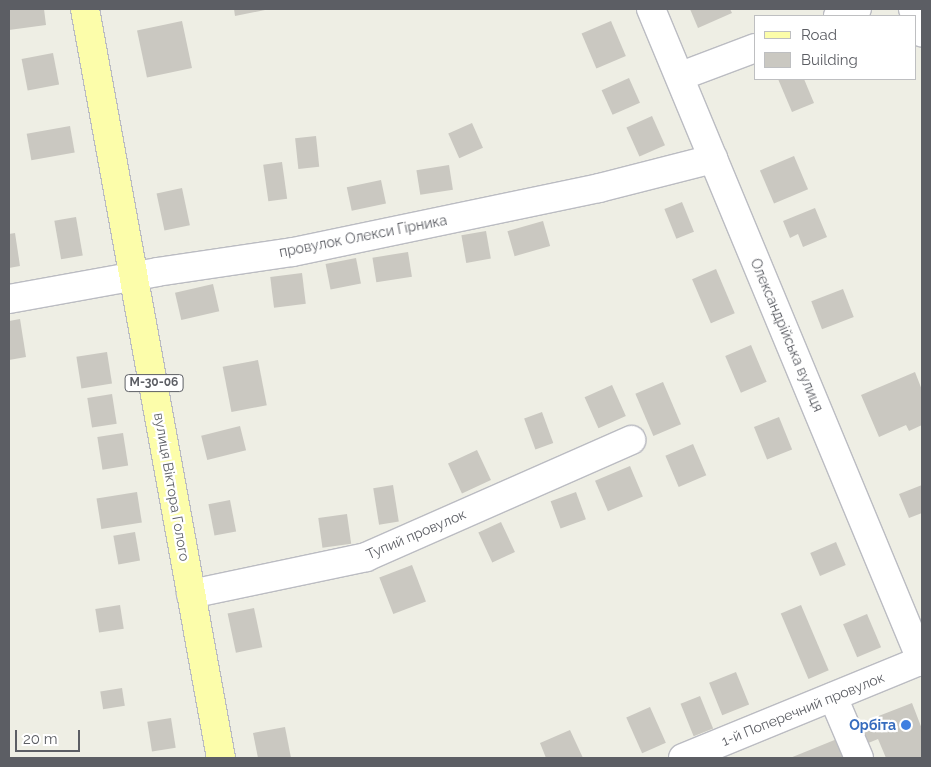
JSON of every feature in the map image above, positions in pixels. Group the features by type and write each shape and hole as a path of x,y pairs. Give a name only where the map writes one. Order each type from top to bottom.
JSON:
{"main road":[{"name":"вулиця Віктора Голого","path":"85,9 221,758"}],"street":[{"name":"Олександрійська вулиця","path":"651,9 681,76 713,158 922,661"},
{"path":"841,15 857,9"},
{"path":"916,17 922,32"},
{"path":"681,76 754,48"},
{"name":"провулок Олекси Гірника","path":"9,298 135,276 293,252 599,188 713,158"},
{"name":"Тупий провулок","path":"191,594 366,557 631,440"},
{"name":"1-й Поперечний провулок","path":"683,758 718,752 833,697 922,661"},
{"path":"833,697 859,758"}],"building":[{"path":"9,9 44,9 46,25 9,30"},
{"path":"234,9 265,9 265,10 235,16"},
{"path":"690,9 730,9 732,13 698,28"},
{"path":"182,21 192,68 147,78 137,31"},
{"path":"611,21 626,56 596,68 582,34"},
{"path":"53,53 59,84 28,91 22,59"},
{"path":"629,78 640,103 613,115 602,90"},
{"path":"778,80 804,80 814,103 792,112"},
{"path":"652,116 665,145 639,157 626,127"},
{"path":"472,123 483,148 459,158 448,134"},
{"path":"70,126 75,153 31,160 27,134"},
{"path":"316,136 319,167 298,169 295,138"},
{"path":"794,156 808,189 774,204 760,170"},
{"path":"282,162 287,199 268,201 263,165"},
{"path":"449,165 453,190 420,195 416,170"},
{"path":"381,180 386,203 352,211 347,187"},
{"path":"182,188 190,225 164,231 157,193"},
{"path":"682,202 694,232 676,239 664,209"},
{"path":"815,208 827,237 803,247 798,234 790,238 783,221"},
{"path":"76,217 83,255 61,259 54,221"},
{"path":"543,221 550,246 515,256 507,231"},
{"path":"486,231 491,259 466,263 461,235"},
{"path":"15,233 20,266 9,268 9,234"},
{"path":"408,252 412,277 376,282 372,258"},
{"path":"356,258 361,284 331,289 326,264"},
{"path":"716,269 735,313 711,323 692,279"},
{"path":"302,273 306,304 274,308 270,277"},
{"path":"213,284 219,311 181,320 175,293"},
{"path":"843,289 854,317 822,329 811,301"},
{"path":"20,319 26,357 9,360 9,321"},
{"path":"751,345 767,382 741,393 725,356"},
{"path":"107,352 112,384 81,388 76,357"},
{"path":"258,360 267,405 231,412 223,367"},
{"path":"915,372 922,390 922,425 909,431 906,425 879,437 861,395"},
{"path":"663,382 681,424 653,436 635,394"},
{"path":"612,385 626,416 598,428 585,397"},
{"path":"112,394 117,424 92,428 87,398"},
{"path":"542,412 553,443 535,450 524,418"},
{"path":"779,417 792,449 767,460 754,427"},
{"path":"240,426 246,450 207,460 201,436"},
{"path":"123,433 128,466 102,470 97,437"},
{"path":"693,444 706,475 679,487 665,456"},
{"path":"477,450 491,480 462,493 448,464"},
{"path":"630,466 643,496 608,511 595,481"},
{"path":"393,485 399,522 379,525 373,488"},
{"path":"922,485 922,513 909,518 899,494"},
{"path":"137,492 142,523 101,529 97,498"},
{"path":"576,492 586,519 561,528 551,501"},
{"path":"230,500 236,531 215,536 208,504"},
{"path":"347,514 351,544 322,548 318,518"},
{"path":"501,522 515,552 492,562 478,533"},
{"path":"135,532 140,561 118,564 113,536"},
{"path":"836,542 846,565 820,576 810,553"},
{"path":"412,565 426,601 393,614 379,578"},
{"path":"120,605 124,629 99,633 95,609"},
{"path":"801,605 829,670 808,679 781,614"},
{"path":"254,608 262,647 236,653 228,614"},
{"path":"867,614 881,647 857,657 843,624"},
{"path":"736,672 749,704 722,715 709,683"},
{"path":"122,688 125,706 103,709 100,691"},
{"path":"700,696 713,728 694,736 681,704"},
{"path":"912,703 922,729 922,758 886,758 878,739 866,744 858,724"},
{"path":"650,707 666,743 642,753 626,718"},
{"path":"171,718 176,748 152,751 147,722"},
{"path":"285,727 291,758 258,758 253,733"},
{"path":"570,730 583,758 546,758 540,743"},
{"path":"837,739 844,758 790,758"}],"place":[{"name":"Орбіта","path":"906,725"}]}
